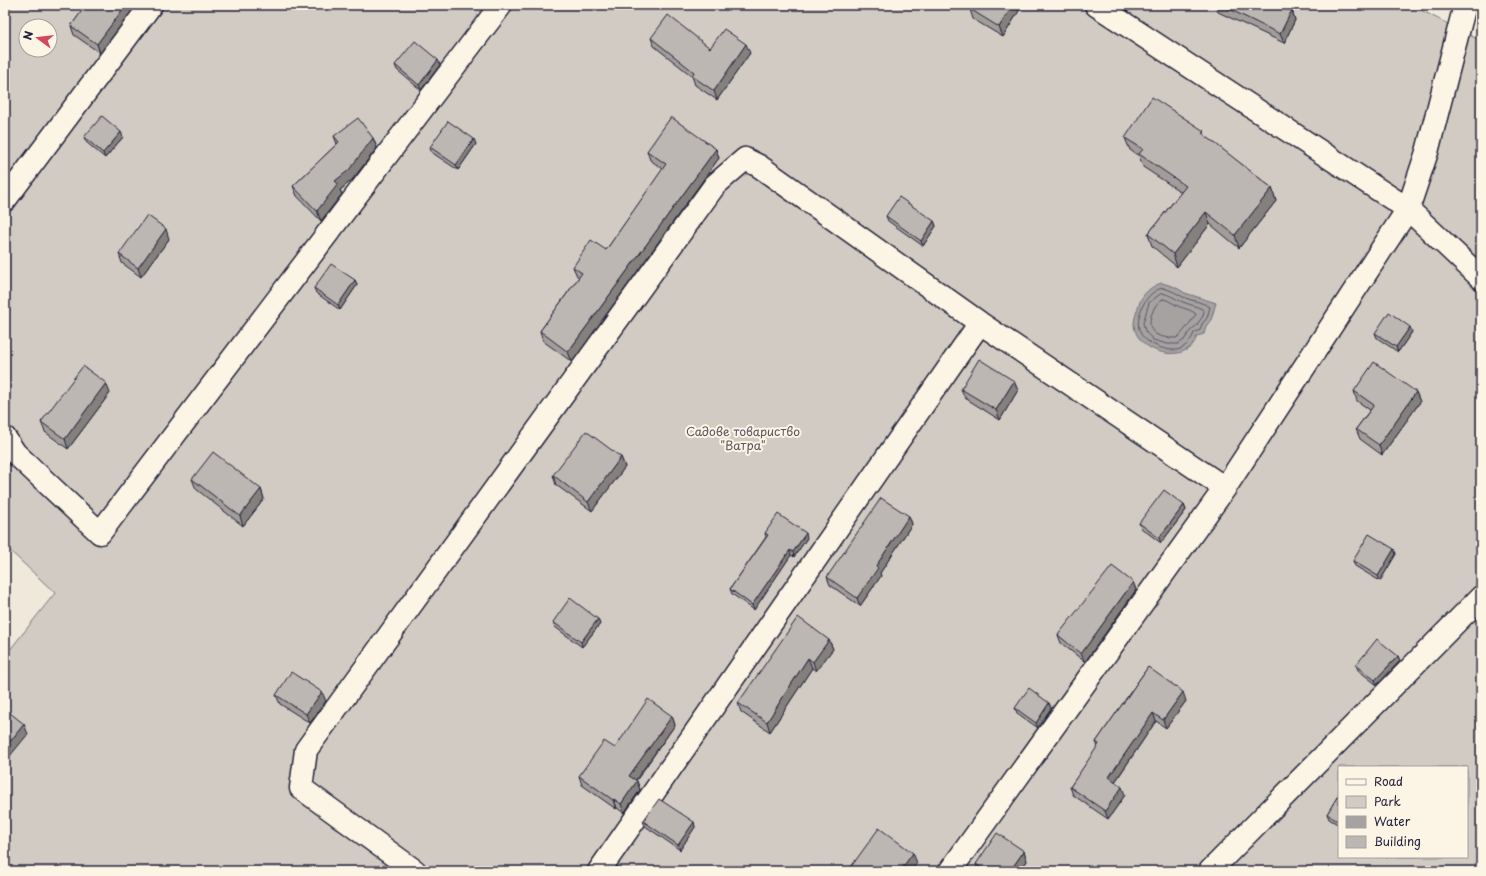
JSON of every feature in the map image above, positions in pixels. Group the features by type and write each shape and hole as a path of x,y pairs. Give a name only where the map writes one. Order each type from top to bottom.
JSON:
{"street":[{"path":"5,200 151,5"},
{"path":"5,438 15,453 100,533 501,5"},
{"path":"1096,5 1408,209 1481,278"},
{"path":"950,871 1226,488 1408,209 1426,152 1465,5"},
{"path":"415,871 301,788 306,750 715,185 745,159 752,162 980,323 1226,488"},
{"path":"599,871 980,323"},
{"path":"1210,871 1481,597"}],"green space":[{"name":"Садове товариство \"Ватра\"","path":"5,5 1411,5 1481,41 1481,871 5,871 5,656 55,593 5,546"}],"water":[{"path":"1162,283 1175,287 1185,293 1216,303 1211,320 1206,326 1204,334 1197,336 1192,346 1184,351 1173,353 1152,349 1143,342 1137,334 1134,322 1140,301 1154,286"}],"building":[{"path":"86,5 126,5 97,44 71,26"},
{"path":"972,5 1013,5 999,27 970,9"},
{"path":"1221,5 1281,5 1292,10 1280,34"},
{"path":"668,15 710,48 724,29 746,44 714,91 692,76 694,72 651,38"},
{"path":"415,41 438,60 419,85 395,65"},
{"path":"1152,97 1204,131 1202,133 1272,188 1235,235 1206,212 1173,254 1148,234 1186,186 1139,154 1143,149 1125,138"},
{"path":"102,116 121,132 103,153 84,137"},
{"path":"671,117 716,149 568,352 540,331 582,273 573,267 591,240 606,250 666,164 647,151"},
{"path":"358,118 373,138 349,170 335,181 338,184 317,211 293,186 339,142 334,136"},
{"path":"448,121 474,139 456,165 430,147"},
{"path":"899,197 934,221 921,241 886,216"},
{"path":"147,215 166,229 138,268 119,254"},
{"path":"331,264 355,280 338,305 314,288"},
{"path":"1389,312 1410,327 1396,347 1375,333"},
{"path":"979,359 1014,381 996,410 961,389"},
{"path":"1374,362 1416,392 1379,445 1356,429 1374,405 1354,391"},
{"path":"83,366 106,383 65,439 41,422"},
{"path":"586,431 621,457 588,502 553,475"},
{"path":"213,452 261,489 240,516 192,479"},
{"path":"1164,490 1184,505 1159,538 1139,523"},
{"path":"881,498 909,516 876,566 878,568 857,598 827,577"},
{"path":"778,514 806,533 793,552 790,550 752,605 730,589 768,535 765,533"},
{"path":"1369,534 1394,549 1378,576 1353,561"},
{"path":"1112,566 1133,582 1081,654 1058,635"},
{"path":"570,598 598,619 581,642 553,622"},
{"path":"798,617 829,640 813,662 808,658 767,722 738,703"},
{"path":"1377,639 1398,656 1375,680 1356,665"},
{"path":"1148,667 1183,692 1163,720 1153,713 1109,777 1122,787 1105,811 1070,787 1099,744 1096,742"},
{"path":"291,672 322,692 306,714 276,695"},
{"path":"1029,688 1049,703 1036,723 1015,708"},
{"path":"648,699 672,716 629,776 637,781 621,804 579,776 604,741 615,748"},
{"path":"5,709 24,724 5,748"},
{"path":"1338,796 1338,821 1327,814"},
{"path":"659,799 694,822 678,845 643,821"},
{"path":"879,828 913,853 900,871 848,871"},
{"path":"997,833 1024,851 1010,871 986,871 976,864"}]}
